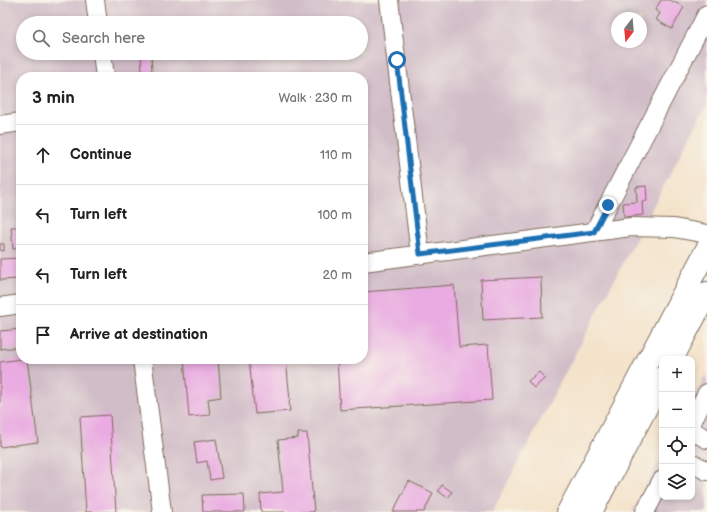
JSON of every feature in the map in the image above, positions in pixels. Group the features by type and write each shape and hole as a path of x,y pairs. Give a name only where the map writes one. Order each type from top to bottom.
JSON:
{"main road":[{"path":"568,512 707,249"},
{"path":"674,356 707,293"},
{"path":"591,512 659,384"}],"lane":[{"path":"94,0 97,16"},
{"path":"389,0 420,254"},
{"path":"594,232 707,14"},
{"path":"103,60 104,72"},
{"path":"0,125 16,123"},
{"path":"368,261 631,227 674,228 707,234"},
{"path":"0,307 16,305"},
{"path":"143,364 162,512"},
{"path":"695,416 707,393"},
{"path":"695,433 707,439"},
{"path":"694,464 707,471"},
{"path":"645,512 659,486"}],"shaded area":[{"path":"0,0 707,0 707,104 492,512 0,512"},
{"path":"707,372 707,512 632,512 659,462 659,500 695,500 695,394"}],"building":[{"path":"661,0 670,0 684,7 672,29 656,20 660,13 655,10"},
{"path":"141,60 151,60 152,72 142,72"},
{"path":"646,186 647,201 642,202 643,215 624,217 623,203 637,202 636,187"},
{"path":"11,227 16,227 16,249 13,249"},
{"path":"0,244 4,244 4,251 0,250"},
{"path":"16,258 16,279 0,280 0,259"},
{"path":"541,277 542,317 483,320 481,280"},
{"path":"454,285 459,347 488,345 492,400 340,410 337,364 368,364 368,292"},
{"path":"16,329 16,347 0,349 0,331"},
{"path":"16,360 16,364 28,364 38,442 0,447 0,362"},
{"path":"184,364 218,364 221,397 208,399 210,415 189,417"},
{"path":"250,364 286,364 290,411 255,414"},
{"path":"539,372 545,378 534,388 528,381"},
{"path":"110,415 116,512 86,512 80,417"},
{"path":"298,433 307,433 314,512 261,512 260,494 283,492 278,440 298,438"},
{"path":"216,439 222,478 210,480 207,461 197,463 194,442"},
{"path":"409,481 433,493 424,512 393,512"},
{"path":"442,485 452,492 448,498 438,491"},
{"path":"244,494 245,512 203,512 202,495"}],"route":[{"path":"397,60 420,254 594,232 608,205"}]}
